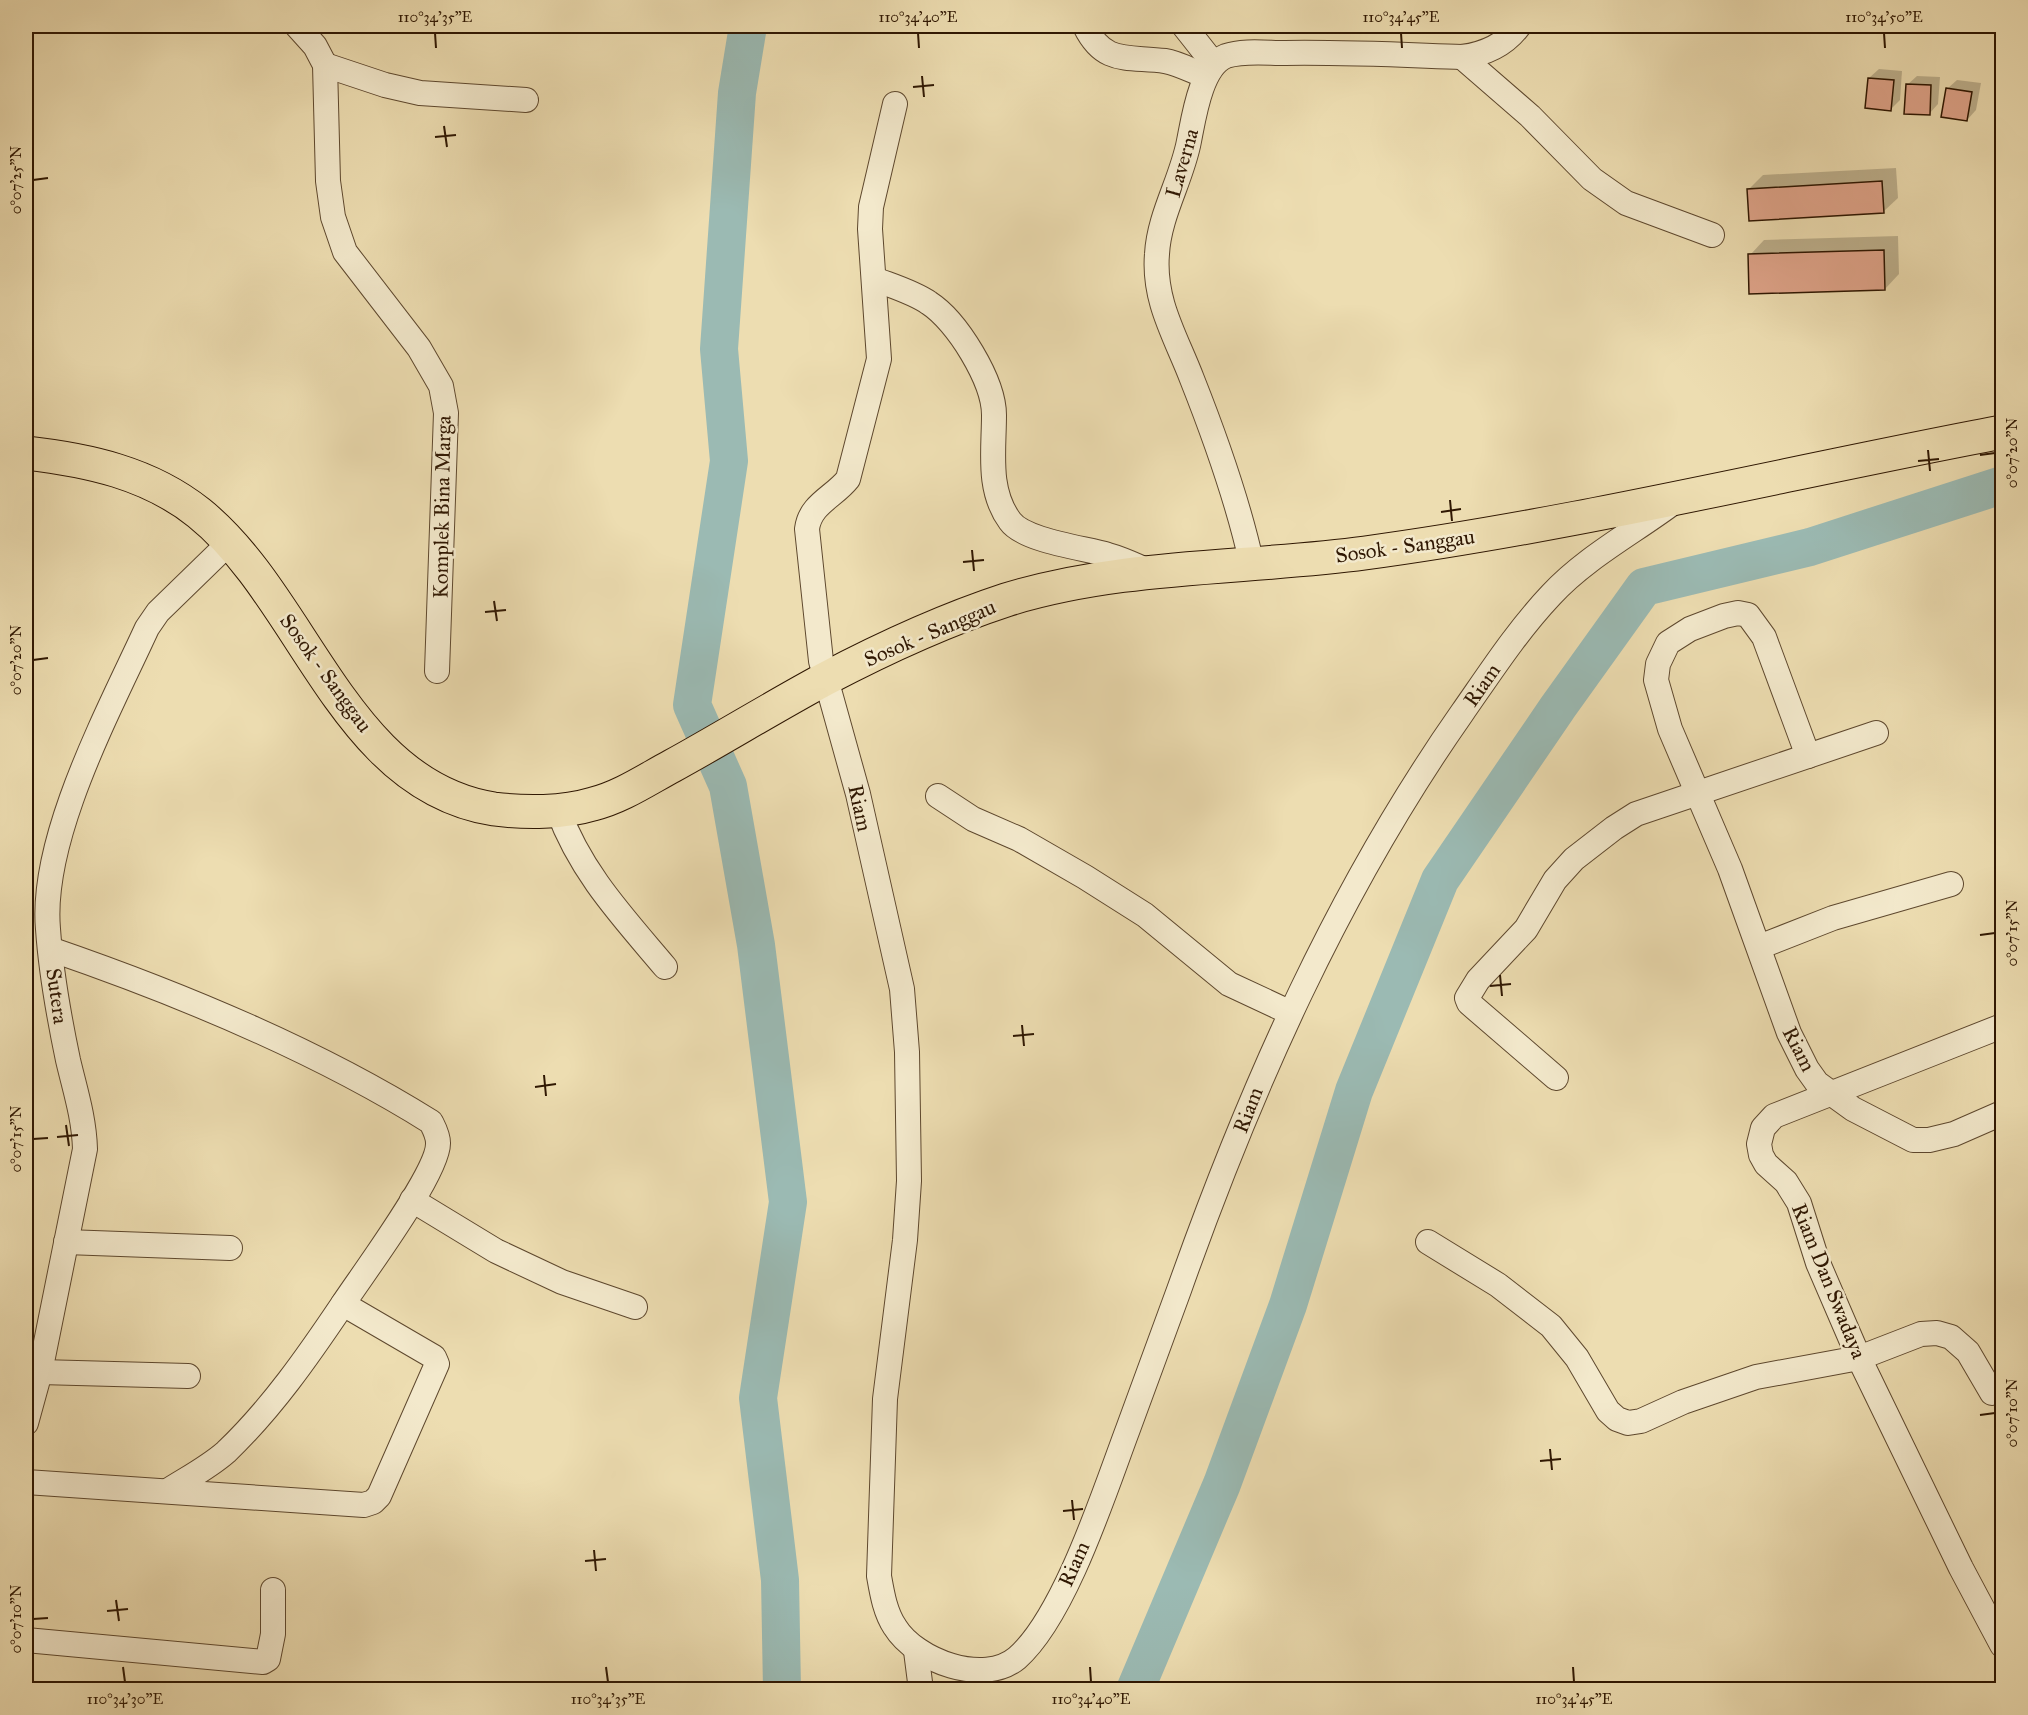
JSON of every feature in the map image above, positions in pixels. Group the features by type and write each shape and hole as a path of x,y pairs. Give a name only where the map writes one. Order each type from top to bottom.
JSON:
{"highway":[{"name":"Sosok - Sanggau","path":"26,453 112,467 161,487 198,512 230,542 358,722 394,760 428,787 458,799 494,808 558,810 593,804 642,782 825,679 939,626 1005,601 1073,583 1362,553 1504,532 2002,432"}],"street":[{"path":"297,26 315,46 326,65 385,86 420,93 526,100"},
{"path":"1085,26 1094,45 1108,53 1210,70"},
{"path":"1184,26 1210,70"},
{"path":"1210,70 1226,56 1257,53 1328,52 1462,57 1480,54 1499,46 1519,26"},
{"path":"1462,57 1530,116 1592,179 1626,203 1712,235"},
{"name":"Komplek Bina Marga","path":"326,65 328,181 333,217 345,252 419,348 441,386 446,413 438,671"},
{"name":"Laverna","path":"1210,70 1187,152 1160,229 1156,274 1165,317 1201,402 1246,535 1252,565"},
{"path":"895,104 872,207 874,279 929,303 946,317 975,359 990,393 994,411 992,462 994,486 1010,523 1024,532 1109,555 1155,574"},
{"name":"Riam","path":"874,279 879,325 876,376 848,479 808,518 807,529 815,612 825,679 858,794 902,989 907,1052 909,1180 902,1261 886,1388 879,1576 883,1600 895,1628 916,1651 971,1670 996,1670 1016,1660 1051,1617 1104,1495 1201,1227 1289,1012 1325,939 1389,823 1425,766 1513,641 1553,593 1681,496"},
{"name":"Sutera","path":"26,1423 40,1372 85,1149 83,1115 41,937 53,869 84,769 147,628 158,612 230,542"},
{"name":"Riam","path":"1808,756 1760,630 1748,615 1738,613 1724,616 1690,628 1668,643 1658,664 1656,680 1670,729 1727,861 1798,1054 1817,1083 1901,1135 1913,1140 1929,1140 1954,1134 2002,1113"},
{"path":"1556,1078 1469,1004 1468,994 1526,929 1555,880 1574,860 1636,814 1698,795 1876,733"},
{"path":"938,796 973,819 1019,839 1085,877 1145,915 1229,984 1289,1012"},
{"path":"558,810 578,857 601,890 665,967"},
{"path":"1759,947 1833,918 1951,884"},
{"path":"41,937 106,968 271,1037 347,1074 430,1122 436,1131 437,1151 412,1200 302,1365 225,1453 169,1490"},
{"name":"Riam Dan Swadaya","path":"2002,1026 1773,1116 1763,1128 1759,1144 1766,1164 1786,1182 1799,1203 1818,1263 1859,1358 1982,1610 2002,1645"},
{"path":"412,1200 496,1251 561,1282 635,1307"},
{"path":"66,1242 230,1248"},
{"path":"1428,1242 1498,1285 1551,1326 1577,1358 1608,1411 1617,1419 1628,1423 1641,1421 1683,1402 1756,1377 1859,1358 1921,1334 1937,1333 1951,1337 1968,1352 1992,1393"},
{"path":"26,1482 364,1505 379,1496 436,1360 343,1304"},
{"path":"40,1372 188,1376"},
{"path":"26,1640 263,1662 268,1659 273,1634 273,1590"},
{"path":"916,1651 921,1689"}],"building":[{"path":"1868,78 1894,80 1891,111 1865,108"},
{"path":"1906,84 1931,85 1930,115 1904,114"},
{"path":"1946,88 1972,92 1967,121 1941,117"},
{"path":"1882,181 1884,213 1749,221 1747,189"},
{"path":"1884,250 1885,290 1749,294 1748,254"}],"waterway":[{"path":"748,26 737,93 719,349 729,461 692,705 728,786 756,945 788,1202 758,1398 780,1580 782,1690"},
{"path":"1135,1690 1222,1484 1288,1305 1354,1091 1440,880 1558,707 1644,587 1810,547 2002,485"}]}
